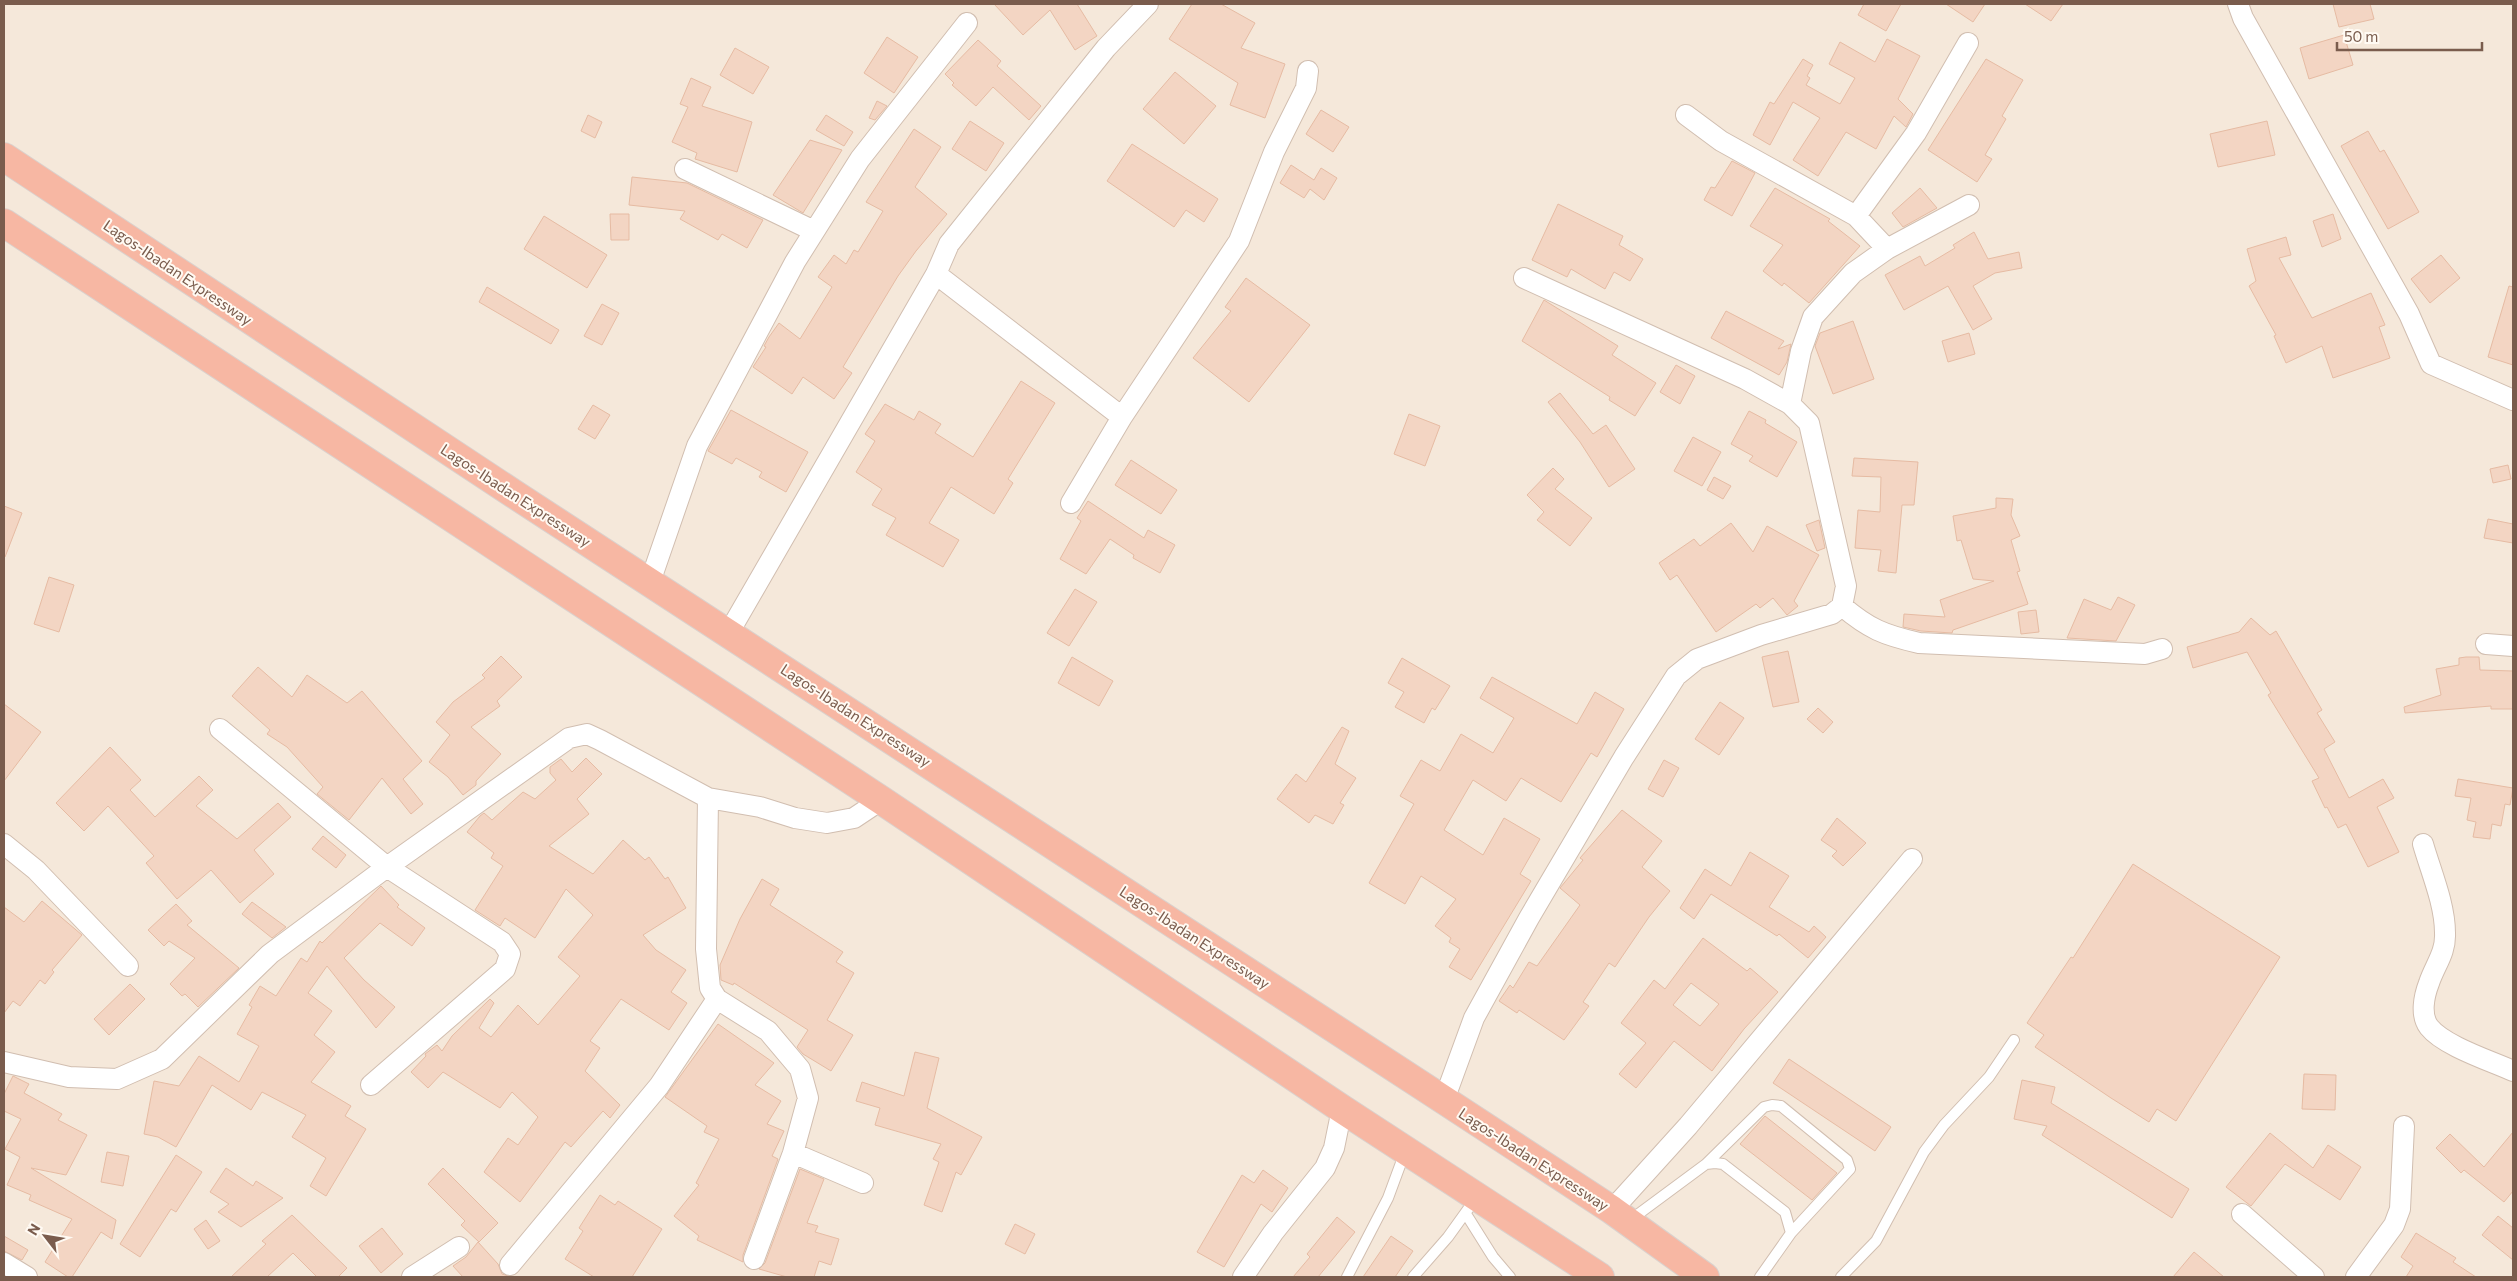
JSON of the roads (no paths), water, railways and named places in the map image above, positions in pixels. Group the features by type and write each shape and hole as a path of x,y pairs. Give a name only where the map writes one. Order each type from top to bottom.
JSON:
{"highway":[{"name":"Lagos-Ibadan Expressway","path":"4,157 728,634 828,696 1444,1100 1620,1216 1705,1277"},
{"path":"5,227 881,800 1342,1109 1406,1149 1472,1205 1600,1277"}],"street":[{"path":"728,634 936,274 949,244 1106,48 1148,4"},
{"path":"2238,4 2257,44 2409,314 2431,364 2513,400"},
{"path":"650,582 697,446 795,262 860,159 967,23"},
{"path":"1856,216 1916,133 1968,43"},
{"path":"1071,503 1122,417 1238,241 1274,152 1306,88 1308,71"},
{"path":"1686,115 1721,141 1856,216 1887,249"},
{"path":"685,169 814,231"},
{"path":"1790,404 1801,351 1813,317 1852,272 1887,249 1969,206"},
{"path":"936,274 1122,417"},
{"path":"1444,1100 1478,1010 1624,757 1676,676 1697,659 1761,635 1832,614 1842,606 1846,586 1809,423 1790,404 1745,379 1524,278"},
{"path":"1842,606 1868,628 1894,638 1919,643 2145,654 2162,649"},
{"path":"2486,644 2513,646"},
{"path":"220,729 387,867 502,942 510,954 506,969 371,1085"},
{"path":"4,1062 69,1077 117,1079 162,1059 270,954 387,867 569,738 587,734 708,798 760,807 795,818 827,823 854,818 881,800"},
{"path":"708,798 706,949 710,988 717,999 768,1031 800,1069 808,1098 793,1153 754,1259"},
{"path":"4,844 36,870 128,966"},
{"path":"2424,844 2443,914 2445,934 2442,955 2428,983 2423,1010 2429,1027 2446,1041 2513,1071"},
{"path":"1620,1216 1688,1126 1912,859"},
{"path":"510,1265 659,1086 717,999"},
{"path":"1243,1277 1273,1233 1325,1168 1334,1148 1342,1109"},
{"path":"2356,1277 2394,1225 2400,1209 2404,1126"},
{"path":"793,1153 863,1183"},
{"path":"2242,1214 2314,1277"},
{"path":"412,1277 458,1247"},
{"path":"4,1264 26,1277"}],"lane":[{"path":"1841,1277 1876,1241 1924,1152 1939,1132 1989,1077 2014,1040"},
{"path":"1620,1216 1706,1164 1764,1107 1772,1105 1781,1106 1847,1160 1850,1169 1791,1233 1760,1277"},
{"path":"1347,1277 1388,1198 1406,1149"},
{"path":"1706,1164 1723,1164 1785,1212 1791,1233"},
{"path":"1413,1277 1472,1205 1493,1257 1510,1277"}]}
